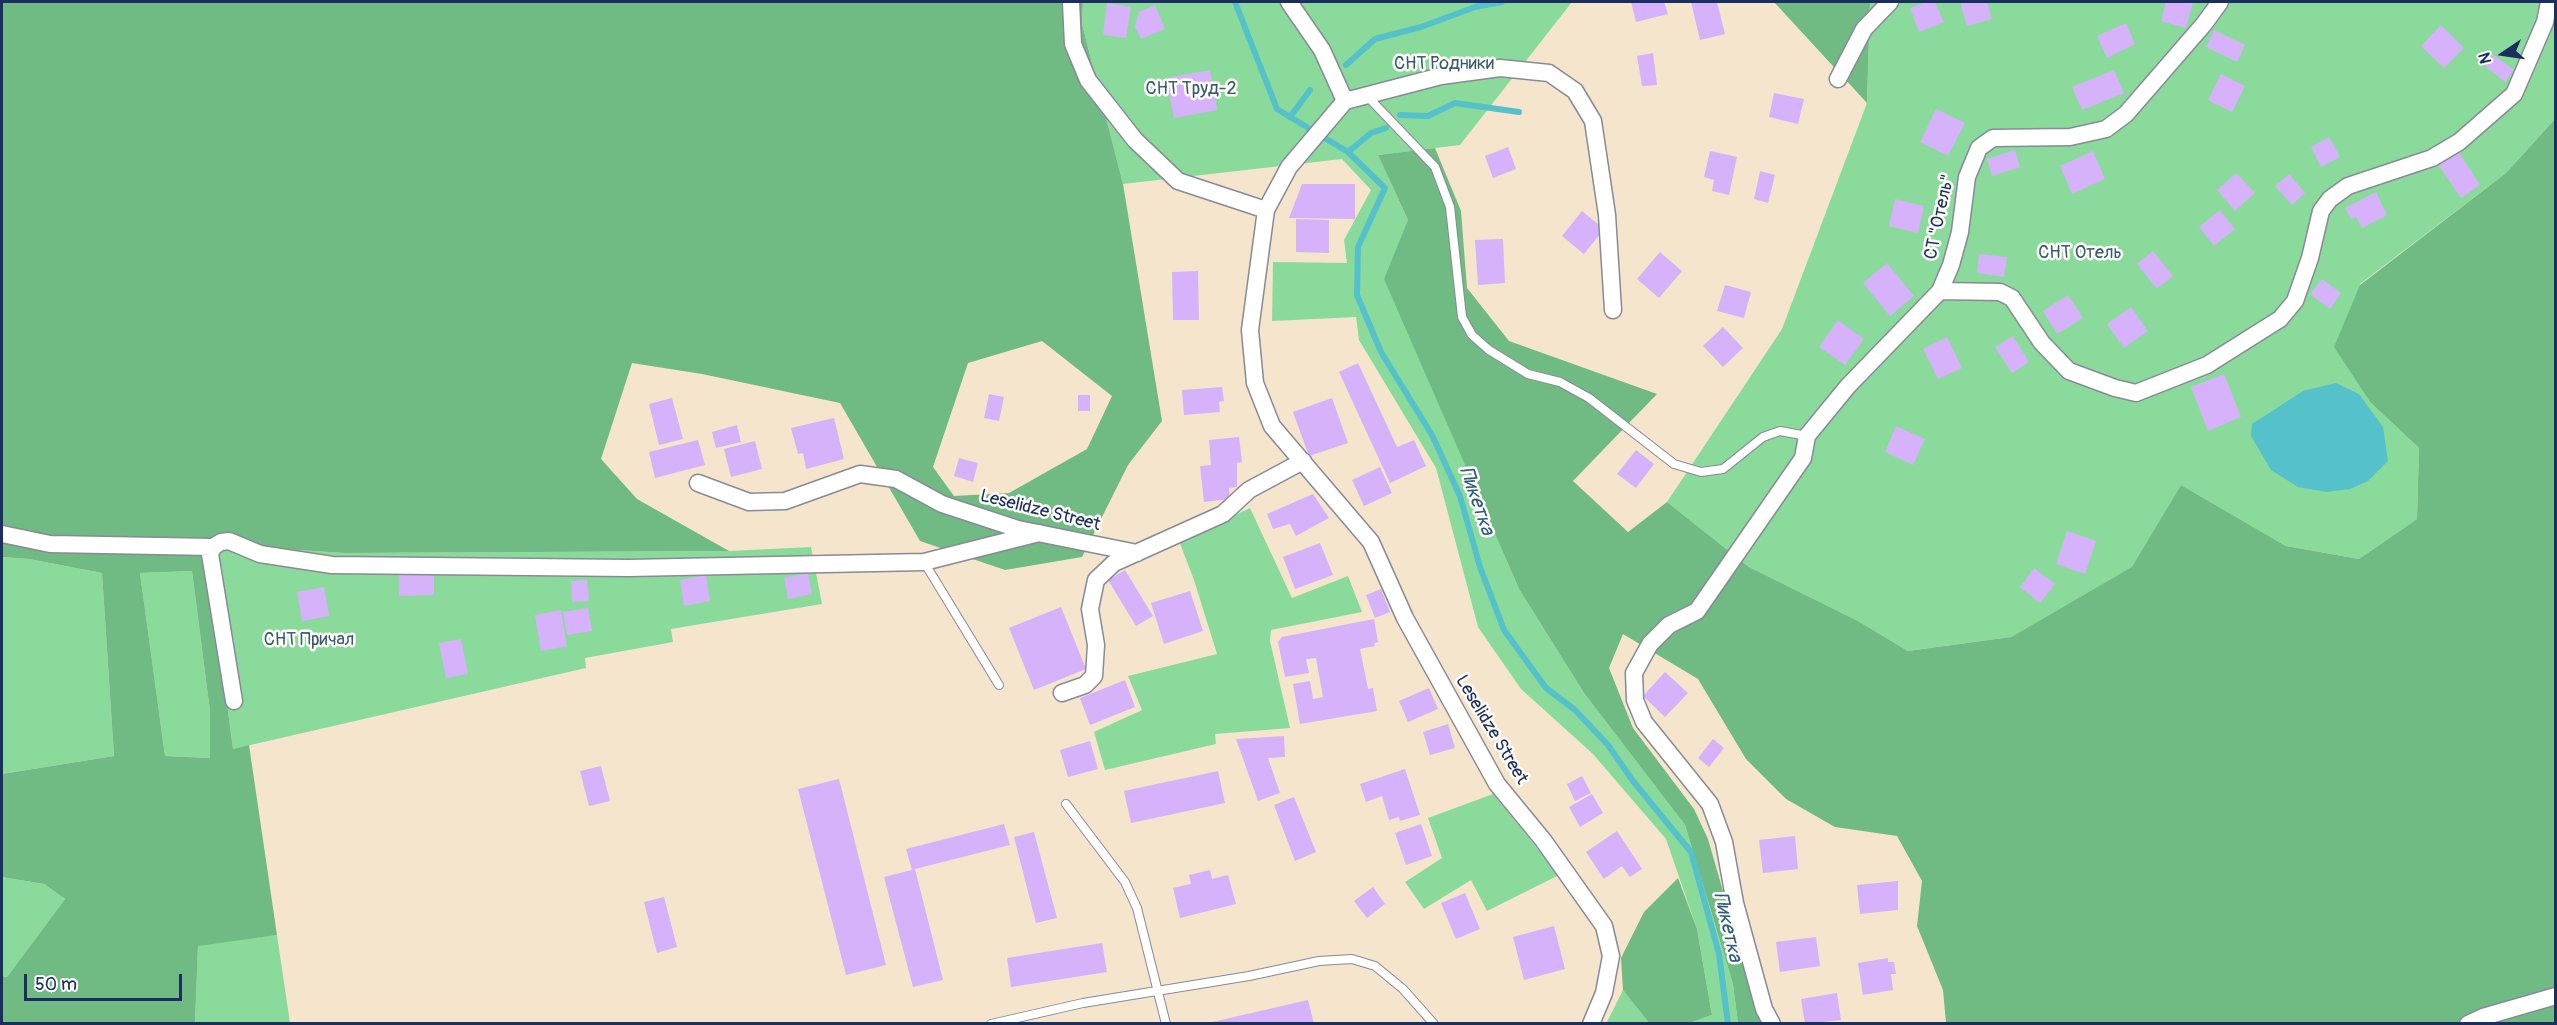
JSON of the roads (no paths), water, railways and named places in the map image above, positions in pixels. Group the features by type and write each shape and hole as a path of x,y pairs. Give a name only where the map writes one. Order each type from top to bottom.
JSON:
{"street":[{"path":"1071,2 1073,44 1088,80 1135,140 1178,181 1266,210"},
{"path":"1289,2 1322,50 1344,101 1441,76 1500,68 1549,73 1575,91 1593,121 1607,215 1613,310"},
{"path":"1838,80 1864,29 1890,2"},
{"name":"СТ \"Отель\"","path":"1807,436 1848,386 1940,291 1951,265 1960,232 1967,177 1979,148 1993,138 2070,137 2106,129 2126,114 2204,24 2220,2"},
{"path":"1940,291 2000,292 2012,298 2042,344 2069,370 2115,388 2136,393 2206,365 2280,319 2295,301 2310,258 2321,211 2330,199 2348,186 2432,158 2459,142 2514,94 2545,22 2547,2"},
{"name":"Leselidze Street","path":"1344,101 1289,167 1266,210 1250,330 1255,383 1272,426 1371,542 1405,618 1497,784 1543,840 1604,926 1611,956 1604,993 1591,1023"},
{"path":"1772,1023 1764,1009 1734,903 1724,842 1710,804 1644,722 1635,700 1634,673 1650,644 1669,625 1697,611 1803,458 1807,436"},
{"path":"1062,693 1085,685 1094,676 1096,645 1090,609 1096,580 1114,563 1223,514 1249,490 1303,461"},
{"name":"Leselidze Street","path":"698,483 749,502 785,501 860,474 896,479 942,504 1018,529 1137,553"},
{"path":"2,534 51,544 213,546 221,542 229,542 260,554 332,565 629,568 924,562 1039,534"},
{"path":"213,546 210,554 234,701"},
{"path":"2468,1023 2556,996"}],"lane":[{"path":"1367,95 1435,167 1450,207 1462,317 1472,335 1489,350 1528,374 1560,381 1588,398 1674,464 1701,472 1723,469 1763,437 1780,431 1807,436"},
{"path":"924,562 999,685"},
{"path":"1066,804 1129,891 1144,929 1166,1023"},
{"path":"991,1023 1083,1003 1249,976 1319,961 1352,959 1375,966 1402,988 1434,1023"}],"water":[{"path":"2336,383 2359,394 2383,427 2388,461 2368,481 2350,489 2327,492 2298,487 2271,470 2251,436 2252,424 2303,391"}],"waterway":[{"name":"Пикетка","path":"1235,2 1277,109 1348,152 1385,188 1358,247 1357,295 1381,352 1432,435 1460,496 1480,567 1504,630 1546,688 1575,710 1608,745 1633,781 1691,852 1719,954 1728,1024"},
{"path":"1346,65 1375,39 1421,27 1475,7 1502,2"},
{"path":"1290,117 1310,90"},
{"path":"1400,115 1428,116 1455,103 1519,112"},
{"path":"1348,152 1371,133 1386,128"}],"park label":[{"name":"СНТ Родники","path":"1444,64"},
{"name":"СНТ Труд-2","path":"1191,89"},
{"name":"СНТ Отель","path":"2080,253"},
{"name":"СНТ Причал","path":"309,640"}]}
